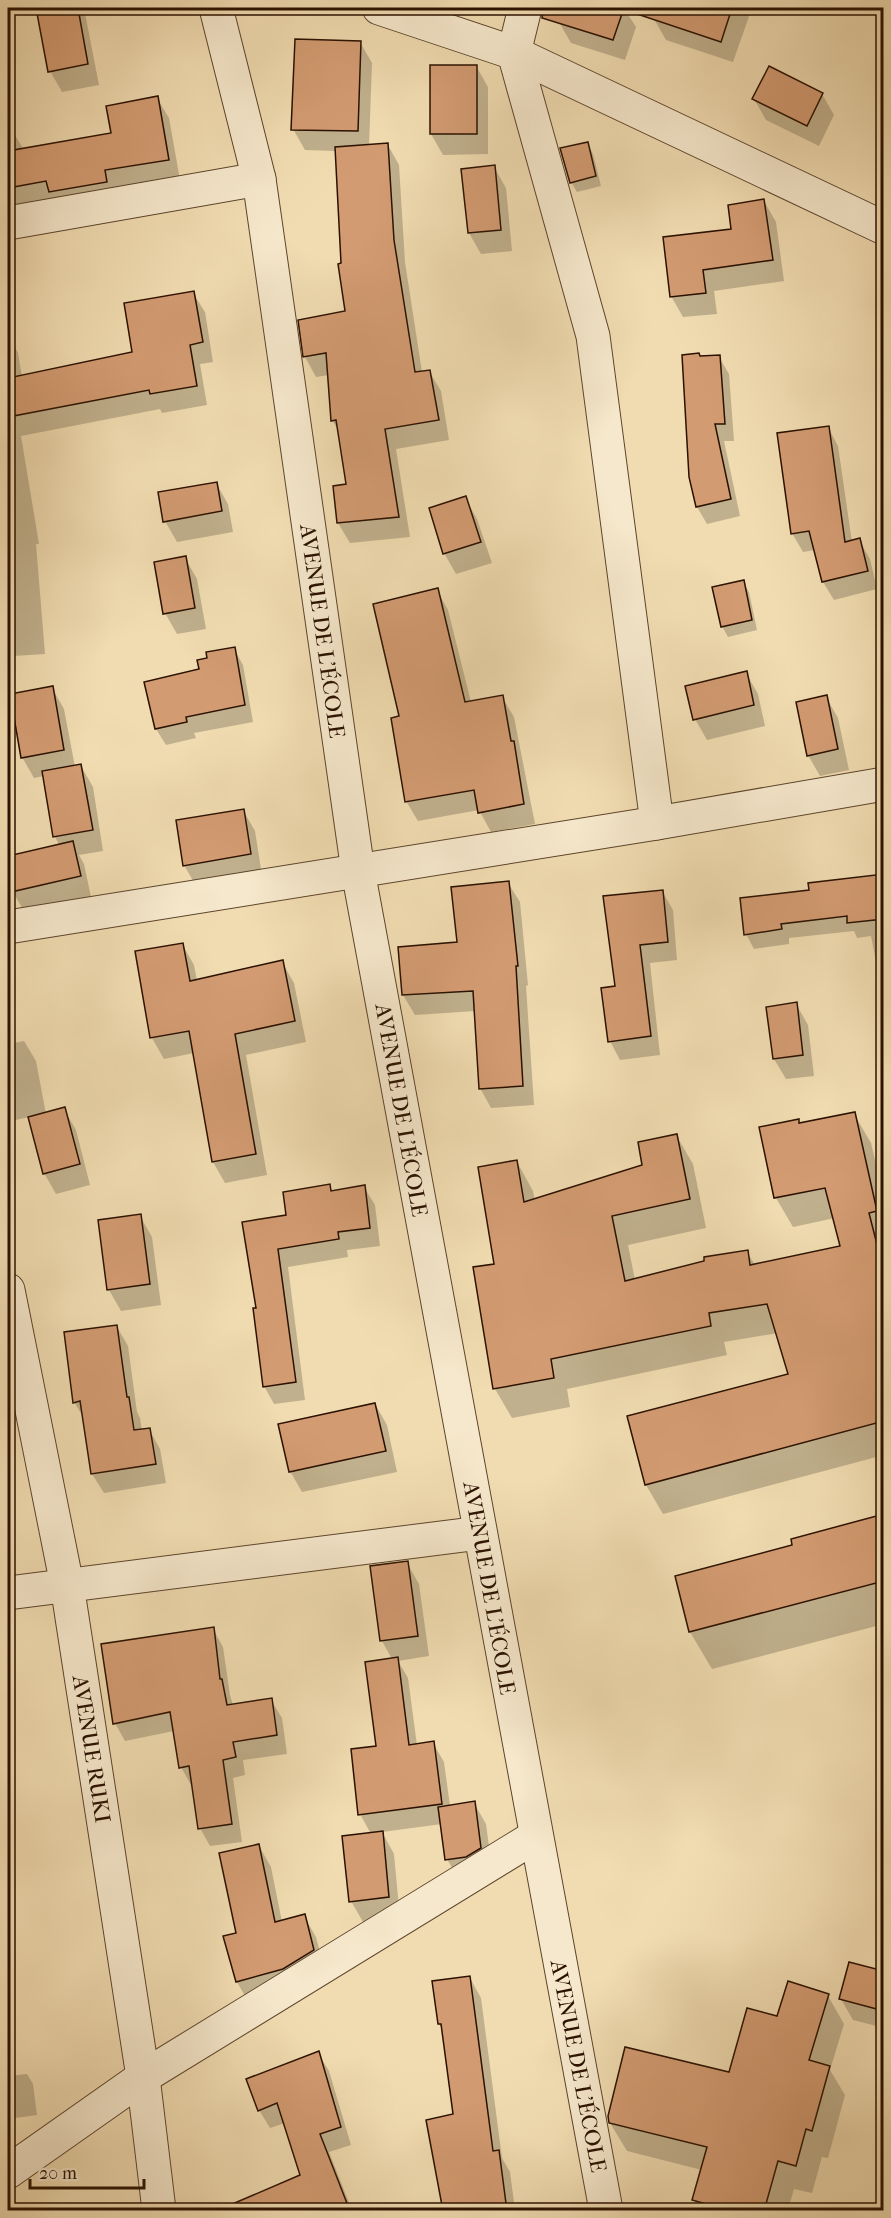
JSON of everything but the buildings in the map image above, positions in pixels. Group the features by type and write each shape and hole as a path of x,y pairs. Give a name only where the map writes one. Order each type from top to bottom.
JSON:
{"street":[{"name":"AVENUE DE L'ÉCOLE","path":"216,8 259,179 358,871 606,2211"},
{"path":"379,8 514,53 884,228"},
{"path":"525,8 514,53 593,336 657,823"},
{"path":"8,223 259,179"},
{"path":"8,927 657,823 884,784"},
{"name":"AVENUE RUKI","path":"8,1290 67,1585 143,2077 159,2211"},
{"path":"8,1593 480,1533"},
{"path":"8,2172 143,2077 536,1836"}]}
